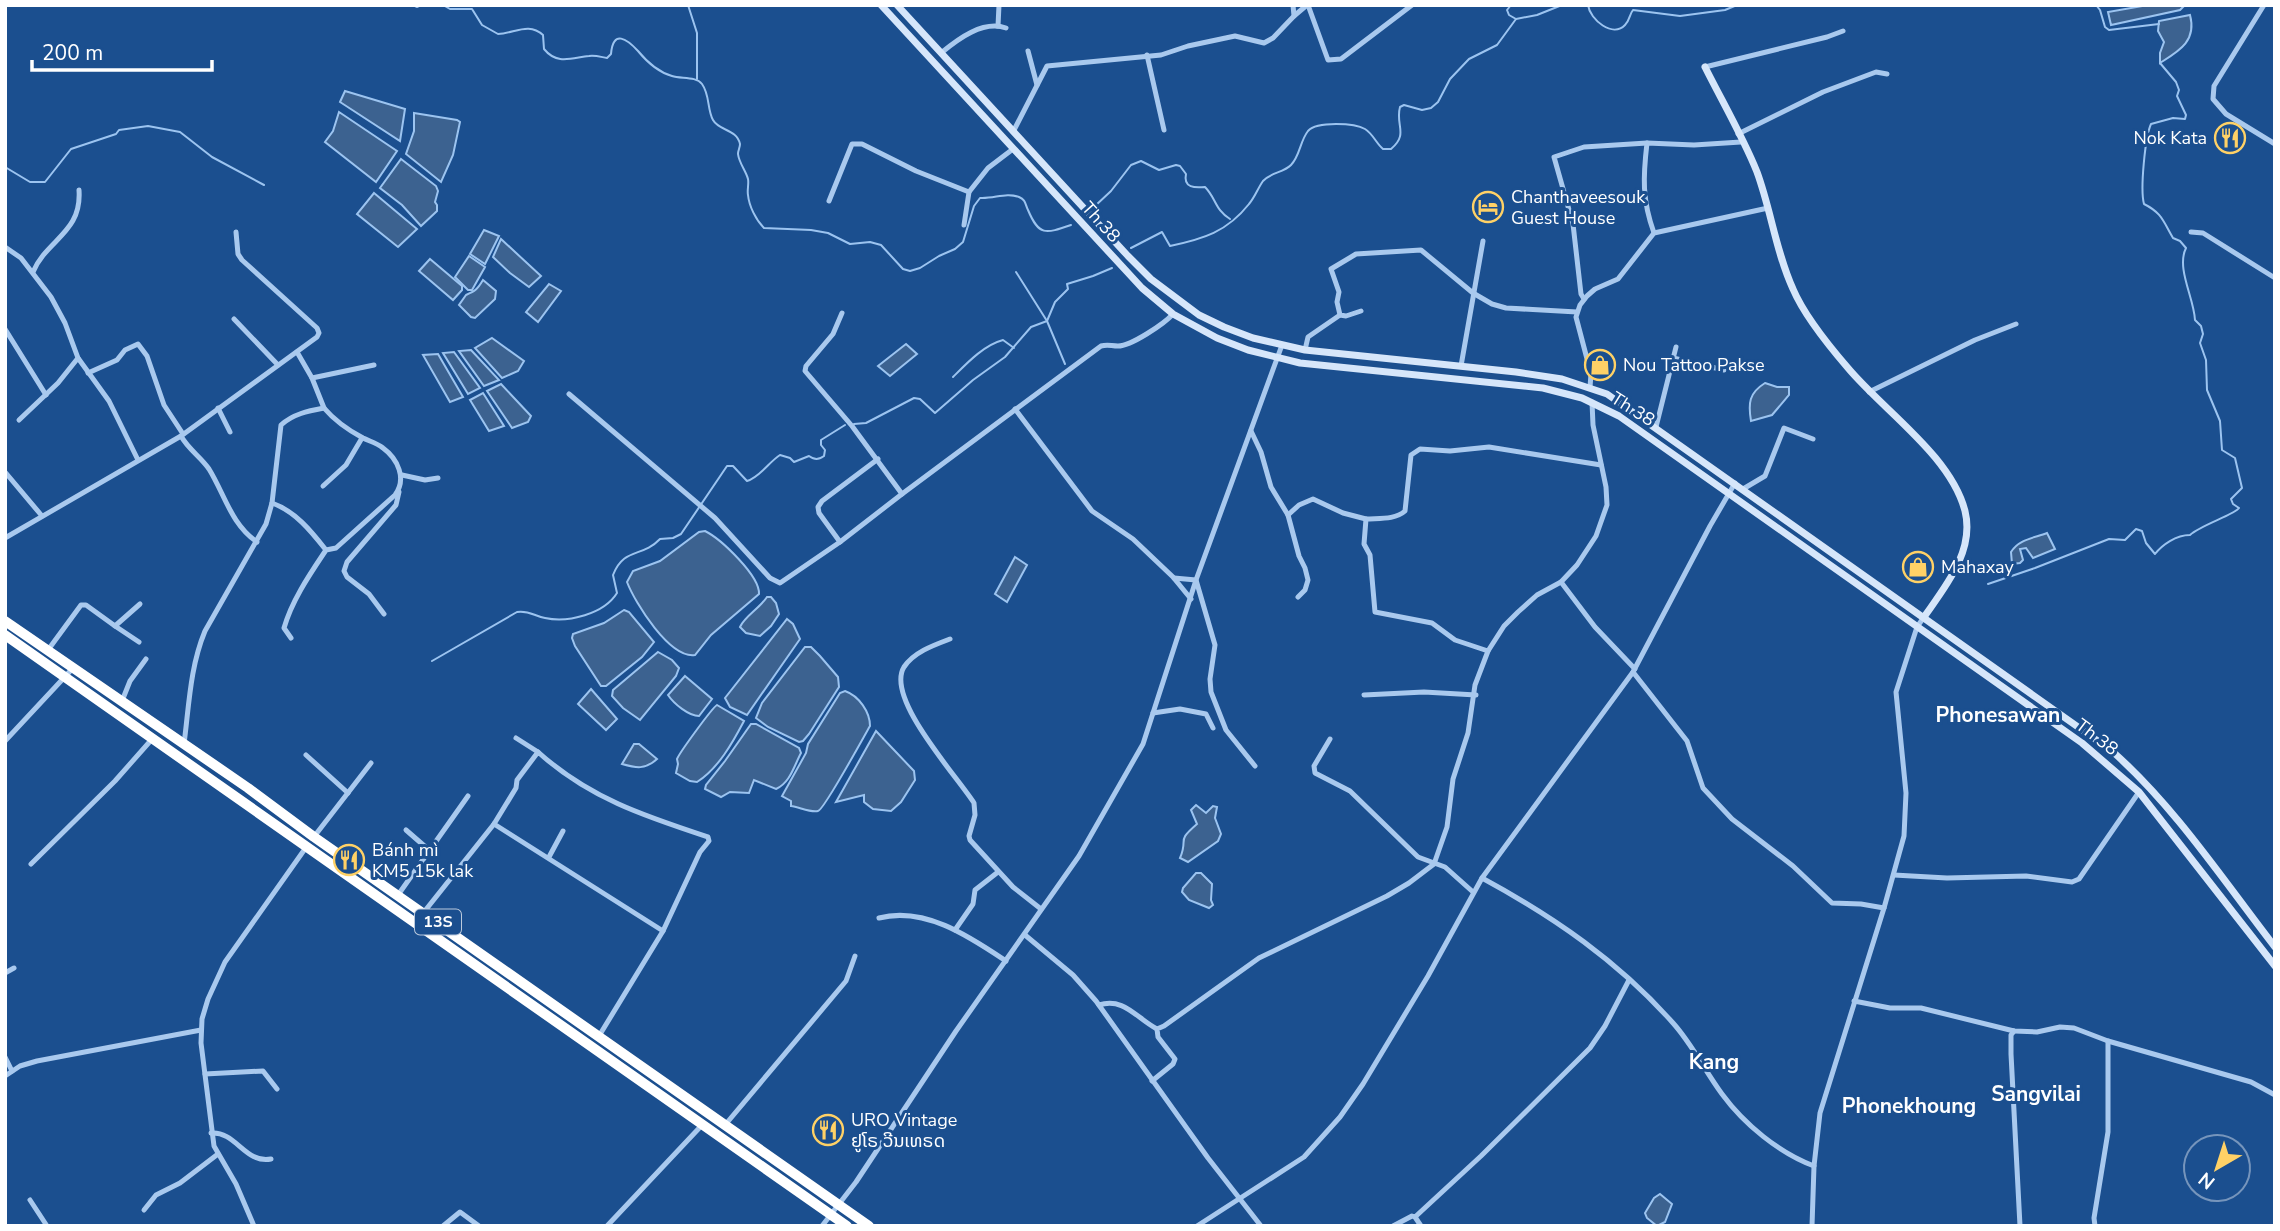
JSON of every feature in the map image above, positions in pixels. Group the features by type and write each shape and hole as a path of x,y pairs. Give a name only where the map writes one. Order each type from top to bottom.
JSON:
{"highway":[{"name":"13S","path":"5,621 869,1226"},
{"name":"13S","path":"5,635 847,1226"},
{"path":"447,944 453,933"}],"street":[{"name":"Th 38","path":"881,5 1119,265 1173,314 1216,338 1278,358 1560,392 1592,402 1619,416 2082,743 2127,779 2275,966"},
{"name":"Th 38","path":"897,5 1128,256 1180,303 1224,327 1305,350 1562,379 1607,394 2090,734 2135,771 2172,813 2275,947"},
{"path":"998,26 999,5"},
{"path":"1293,5 1294,16"},
{"path":"1013,132 1047,66 1161,55 1235,36 1264,43 1273,38 1307,5 1328,60 1332,61 1341,59 1412,5"},
{"path":"2264,5 2214,86 2213,93 2217,106 2226,114 2275,144"},
{"path":"940,53 976,30 998,26 1006,28"},
{"path":"1812,1226 1814,1166 1823,1102 1904,836 1906,813 1896,692 1917,627 1951,579 1960,558 1967,528 1965,512 1949,477 1869,392 1823,336 1794,293 1756,170 1705,67 1843,31"},
{"path":"1028,51 1037,87"},
{"path":"1147,55 1164,130"},
{"path":"1584,299 1581,294 1573,224 1554,157 1584,147 1647,143 1694,145 1740,138 1823,92 1876,72 1887,74"},
{"path":"1647,143 1643,190 1654,233"},
{"path":"829,201 852,144 862,144 916,171 969,192"},
{"path":"964,225 969,192 988,168 1013,149"},
{"path":"1041,180 1051,174"},
{"path":"33,272 45,252 67,232 76,217 80,204 79,190"},
{"path":"1590,387 1591,374 1578,330 1577,312 1584,299 1595,289 1618,279 1654,233 1769,208"},
{"path":"5,538 182,435 317,337 317,328 242,260 238,254 236,232"},
{"path":"2191,232 2203,233 2275,278"},
{"path":"1461,366 1483,241"},
{"path":"5,247 21,258 51,297 65,323 78,358 109,401 138,460"},
{"path":"1340,315 1337,302 1339,292 1331,270 1356,254 1421,250 1473,293 1506,308 1577,312"},
{"path":"1305,350 1308,337 1340,315 1346,316 1361,311"},
{"path":"842,313 833,334 806,366 805,371 878,459 902,494"},
{"path":"569,394 703,508 775,582 786,581 1101,346 1119,346 1131,341 1168,320 1173,314"},
{"path":"234,319 278,365"},
{"path":"1869,392 1975,340 2016,324"},
{"path":"5,328 46,395"},
{"path":"88,373 117,360 125,350 138,344 147,356 164,405 187,446 210,471 238,526 257,542"},
{"path":"822,1226 1079,856 1143,744 1196,580 1282,345"},
{"path":"1656,427 1676,347"},
{"path":"297,352 312,378 324,408 333,419 383,448 402,475 396,505 347,562 344,571 347,577 369,594 384,614"},
{"path":"19,420 46,395 78,358"},
{"path":"1673,358 1724,370"},
{"path":"312,378 374,365"},
{"path":"1560,392 1562,379"},
{"path":"1157,1029 1259,958 1387,896 1434,864 1447,827 1453,779 1468,733 1476,695 1475,685 1488,651 1504,626 1518,612 1537,595 1561,582 1586,554 1596,536 1607,505 1593,425 1592,402"},
{"path":"218,408 230,432"},
{"path":"184,744 198,648 266,524 272,503 281,425 298,414 324,408"},
{"path":"1015,409 1092,510 1133,539 1191,599"},
{"path":"1743,489 1765,476 1784,428 1813,439"},
{"path":"1251,431 1261,452 1271,487 1288,515 1308,579 1305,590 1298,597"},
{"path":"323,486 346,465 362,438"},
{"path":"1288,515 1299,505 1313,499 1343,513 1366,519 1401,515 1405,510 1411,455 1419,449 1450,451 1489,447 1601,465"},
{"path":"841,542 819,513 818,507 822,501 878,459"},
{"path":"5,472 42,516"},
{"path":"402,475 425,480 438,478"},
{"path":"1197,1226 1304,1157 1340,1117 1428,976 1482,878 1634,671 1735,483"},
{"path":"291,638 284,628 288,616 326,550 336,548 400,488"},
{"path":"272,503 285,508 314,534 326,550"},
{"path":"1366,519 1364,544 1370,555 1375,612 1432,623 1455,640 1488,651"},
{"path":"1173,578 1196,580"},
{"path":"1196,580 1215,645 1211,692 1226,730 1255,766"},
{"path":"1561,582 1687,741 1703,788 1732,819 1793,866 1832,903 1884,908"},
{"path":"115,626 141,604"},
{"path":"47,650 81,605 86,605 139,642"},
{"path":"950,639 911,659 903,669 900,689 912,717 974,803 975,816 969,836 998,872 1041,909"},
{"path":"122,701 130,681 146,659"},
{"path":"5,741 74,667"},
{"path":"1364,695 1424,692 1476,695"},
{"path":"1153,713 1180,709 1206,714 1213,728"},
{"path":"31,864 115,781 153,738"},
{"path":"516,738 538,752 560,772 607,800 709,839 700,852 663,931 599,1036"},
{"path":"1330,739 1314,766 1315,773 1350,791 1418,857 1444,867 1473,892"},
{"path":"424,912 495,824 516,788 517,779 538,752"},
{"path":"306,755 348,793"},
{"path":"254,1226 236,1184 218,1154 211,1133 201,1030 208,999 225,962 306,846 371,763"},
{"path":"2127,779 2135,771"},
{"path":"1894,875 1947,878 2026,876 2072,882 2078,879 2139,792"},
{"path":"398,895 468,796"},
{"path":"495,824 663,931"},
{"path":"406,830 429,850"},
{"path":"548,857 564,831"},
{"path":"955,930 973,904 975,890 998,872"},
{"path":"1482,878 1566,927 1589,944 1675,1024 1723,1096 1741,1115 1793,1157 1814,1166"},
{"path":"879,918 897,915 936,921 971,938 1006,961"},
{"path":"1025,935 1073,975 1099,1005 1152,1081 1261,1226"},
{"path":"725,1125 845,981 855,956"},
{"path":"5,973 14,968"},
{"path":"1393,1226 1415,1216 1478,1160 1590,1048 1629,980"},
{"path":"1854,1001 1891,1008 1921,1008 2014,1031 2074,1028 2108,1041 2251,1082 2275,1095"},
{"path":"1099,1005 1108,1002 1126,1006 1157,1029 1158,1037 1175,1059 1173,1064 1152,1081"},
{"path":"5,1076 37,1060 201,1030"},
{"path":"2014,1031 2011,1035 2011,1054 2020,1226"},
{"path":"2095,1226 2101,1166 2108,1132 2108,1041"},
{"path":"5,1057 12,1071"},
{"path":"205,1074 263,1070 277,1089"},
{"path":"607,1226 710,1115"},
{"path":"211,1133 226,1134 254,1158 262,1161 271,1159"},
{"path":"144,1210 156,1195 180,1183 218,1154"},
{"path":"30,1200 47,1226"},
{"path":"443,1226 460,1212 479,1226"},
{"path":"1415,1216 1421,1226"}],"water":[{"path":"2148,5 2185,5 2180,10 2111,25 2108,12"},
{"path":"2190,15 2192,24 2189,38 2180,49 2160,63 2164,42 2158,31 2159,21"},
{"path":"345,91 405,109 400,141 340,102"},
{"path":"339,112 397,151 376,182 325,142 333,131"},
{"path":"414,113 460,122 453,155 441,182 406,154 414,131"},
{"path":"401,159 436,186 438,191 435,202 437,211 421,226 402,205 380,188"},
{"path":"374,193 417,229 398,247 357,214"},
{"path":"484,230 499,236 485,264 470,254"},
{"path":"501,239 541,276 529,287 493,257"},
{"path":"469,256 485,267 472,290 468,290 455,277"},
{"path":"430,259 462,286 462,290 453,300 419,271"},
{"path":"483,280 496,291 495,299 475,318 471,317 459,305"},
{"path":"549,284 561,291 538,322 526,312"},
{"path":"492,338 524,361 518,371 502,378 475,348"},
{"path":"906,344 917,354 890,376 878,366"},
{"path":"471,350 499,380 484,386 459,351"},
{"path":"454,352 480,388 468,394 443,353"},
{"path":"438,354 463,397 450,402 423,355"},
{"path":"1765,383 1789,387 1789,395 1772,415 1751,421 1751,399"},
{"path":"501,384 531,416 528,422 512,428 487,391"},
{"path":"483,393 504,426 489,431 470,400"},
{"path":"705,531 747,568 758,586 759,594 711,635 695,655 685,654 655,628 637,603 627,582 633,571 660,561 699,532"},
{"path":"2047,533 2055,549 2033,558 2026,548 2020,549 2023,560 2012,564 2011,552 2018,544"},
{"path":"1015,557 1027,565 1007,602 995,594"},
{"path":"767,597 771,597 776,603 779,614 760,636 746,633 740,627 742,623"},
{"path":"624,610 629,612 654,642 642,657 606,686 601,686 575,646 573,634 604,623"},
{"path":"787,619 793,624 800,639 747,715 730,707 725,698"},
{"path":"805,647 811,647 838,677 839,687 809,734 799,742 756,718 762,703"},
{"path":"658,652 672,660 679,668 676,676 640,720 612,696 613,690"},
{"path":"685,676 712,699 699,716 682,709 668,695"},
{"path":"591,689 617,719 606,730 578,704"},
{"path":"845,691 863,705 870,726 822,808 808,811 791,806 791,801 782,796 806,753 808,744 840,693"},
{"path":"717,705 744,721 712,770 697,782 690,781 676,773 677,759"},
{"path":"751,724 756,724 799,748 801,753 788,778 776,789 754,780 749,793 730,792 721,797 705,789 706,785"},
{"path":"876,731 914,771 915,780 901,802 891,811 873,809 864,802 864,795 836,802"},
{"path":"634,744 639,744 657,759 640,767 622,764"},
{"path":"1196,805 1206,813 1213,806 1217,807 1215,818 1221,834 1218,841 1188,862 1180,858 1184,838 1197,824 1191,810"},
{"path":"1196,873 1201,873 1212,884 1213,905 1209,908 1189,900 1182,892"},
{"path":"1660,1194 1672,1204 1665,1222 1657,1226 1645,1213 1654,1198"}],"waterway":[{"path":"413,5 421,5"},
{"path":"443,5 450,9 472,9 482,25 498,34 527,29 538,31 543,35 544,49 559,59 591,56 607,58 615,41 621,39 662,72 699,81 706,93 713,120 738,139 738,154 748,179 750,204 764,228 811,230 828,233 850,244 870,242 881,245 903,269 910,271 955,249 963,242 974,206 980,198 1009,195 1019,197 1024,201 1036,225 1044,231 1071,225"},
{"path":"688,5 697,33 697,79"},
{"path":"1511,5 1507,10 1509,15 1516,19"},
{"path":"1131,248 1162,232 1170,246 1204,237 1223,228 1241,214 1266,178 1291,165 1305,135 1313,128 1336,124 1360,127 1368,131 1383,149 1391,149 1399,139 1400,107 1404,105 1422,110 1431,108 1438,102 1450,79 1469,59 1497,45 1516,19 1537,15 1562,5"},
{"path":"1588,5 1597,21 1614,29 1625,25 1633,10 1680,16 1725,10 1737,5"},
{"path":"2096,5 2105,27 2109,30 2159,24"},
{"path":"1988,584 2109,539 2125,540 2136,529 2142,531 2146,543 2155,554 2170,541 2190,535 2239,508 2231,499 2242,488 2235,458 2222,450 2220,421 2207,390 2206,360 2200,343 2203,334 2201,326 2195,320 2184,274 2183,256 2186,248 2173,238 2158,214 2144,204 2144,164 2151,124 2173,118 2185,119 2186,115 2177,96 2179,90 2176,82 2160,63"},
{"path":"5,167 30,182 45,182 71,149 116,134 119,130 148,126 180,132 212,157 264,185"},
{"path":"1095,206 1111,191 1131,165 1141,161 1159,170 1180,166 1186,174 1188,185 1205,187 1221,212 1230,219"},
{"path":"854,424 866,423 914,398 920,399 935,413 1005,357 1031,327 1047,321 1055,302 1068,289 1067,284 1112,268"},
{"path":"1016,272 1047,321 1065,364"},
{"path":"953,377 976,355 996,342 1003,340 1014,348"},
{"path":"432,661 517,612 564,619 585,615 604,606 617,593 613,575 622,560 647,549 660,539 681,534 727,466 733,466 747,481 780,455 794,462 809,456 820,458 824,456 825,450 821,440 845,425"}],"place":[{"name":"Nok Kata","path":"2230,138"},
{"name":"Chanthaveesouk Guest House","path":"1488,207"},
{"name":"Nou Tattoo Pakse","path":"1600,365"},
{"name":"Mahaxay","path":"1918,567"},
{"name":"Bánh mì KM5 15k lak","path":"349,860"},
{"name":"URO Vintage ຢູໂຣ ວີນເທຣດ","path":"828,1130"}],"district":[{"name":"Phonesawan","path":"1998,715"},
{"name":"Kang","path":"1714,1062"},
{"name":"Sangvilai","path":"2036,1094"},
{"name":"Phonekhoung","path":"1909,1106"}]}
